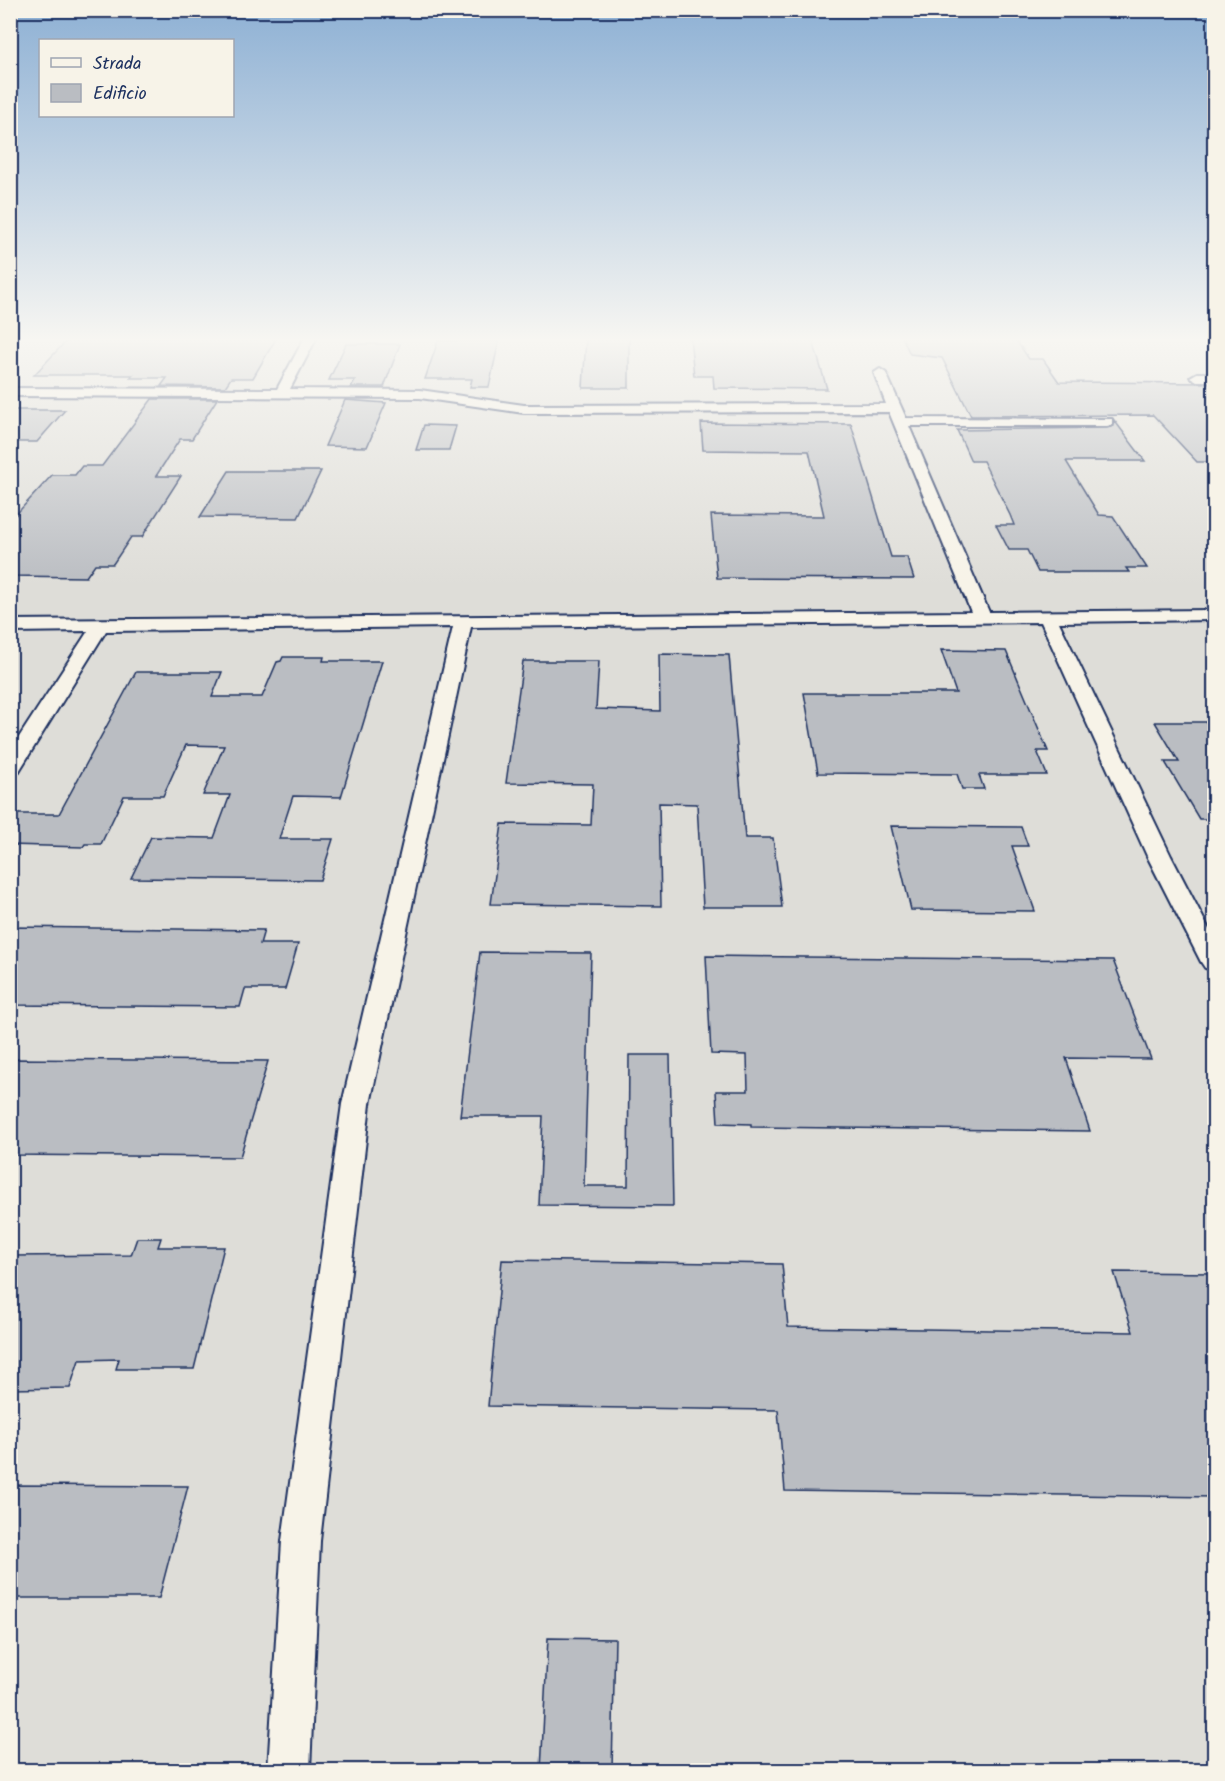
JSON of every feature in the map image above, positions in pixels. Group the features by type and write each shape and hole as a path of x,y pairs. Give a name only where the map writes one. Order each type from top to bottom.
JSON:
{"street":[{"path":"900,420 982,617"},
{"path":"1051,420 1107,422"},
{"path":"10,626 1215,615"},
{"path":"1047,616 1159,855 1215,962"},
{"path":"289,1770 301,1541 356,1104 463,623"},
{"path":"10,768 100,626"}],"shaded area":[{"path":"11,420 1214,420 1214,1770 11,1770"}],"building":[{"path":"10,420 56,420 37,442 10,442"},
{"path":"136,420 204,420 192,439 180,439 156,476 181,476 142,537 131,537 113,564 95,564 86,577 10,576 10,521 52,475 75,475 82,466 102,466"},
{"path":"336,420 379,420 367,447 325,446"},
{"path":"1114,420 1145,461 1066,461 1099,515 1113,516 1147,568 1126,568 1129,572 1038,572 1027,550 1009,550 996,525 1014,525 1010,515 983,461 971,461 957,430 1107,428 1114,426"},
{"path":"1158,420 1215,420 1215,462 1197,462"},
{"path":"701,423 851,424 891,557 907,557 914,579 717,578 711,515 824,516 809,451 703,450"},
{"path":"424,425 456,426 449,450 416,450"},
{"path":"229,471 321,471 298,518 200,517"},
{"path":"941,650 1006,651 1048,751 1037,751 1047,775 979,775 984,789 962,789 957,774 818,773 804,693 956,693"},
{"path":"659,654 729,655 745,838 773,838 782,907 703,907 697,804 659,803 661,906 491,904 502,824 591,825 593,784 506,783 523,661 599,661 596,709 660,711"},
{"path":"283,657 324,657 323,661 382,661 341,797 293,796 279,839 333,839 320,880 131,878 151,837 214,838 230,795 203,795 224,746 186,745 163,796 124,796 101,844 85,844 83,847 10,845 10,814 59,814 136,672 222,672 212,697 262,697 277,662"},
{"path":"1155,722 1215,722 1215,819 1199,819 1165,762 1179,762"},
{"path":"891,826 1021,827 1028,846 1012,846 1035,911 911,910"},
{"path":"10,927 264,930 260,944 298,944 285,989 245,989 240,1007 10,1005"},
{"path":"480,952 591,953 584,1186 628,1186 629,1055 670,1055 673,1206 539,1205 543,1116 460,1116"},
{"path":"706,956 1113,960 1151,1059 1066,1058 1090,1131 751,1127 751,1124 718,1123 716,1091 748,1091 747,1055 711,1054"},
{"path":"10,1059 268,1061 240,1157 10,1155"},
{"path":"137,1238 161,1238 158,1247 224,1247 194,1369 116,1369 119,1359 79,1360 70,1388 10,1389 10,1256 131,1255"},
{"path":"502,1260 782,1264 788,1327 1133,1332 1114,1272 1215,1273 1215,1497 785,1491 778,1410 488,1406"},
{"path":"10,1485 188,1486 159,1598 10,1598"},
{"path":"548,1638 615,1639 612,1769 541,1770"}]}
